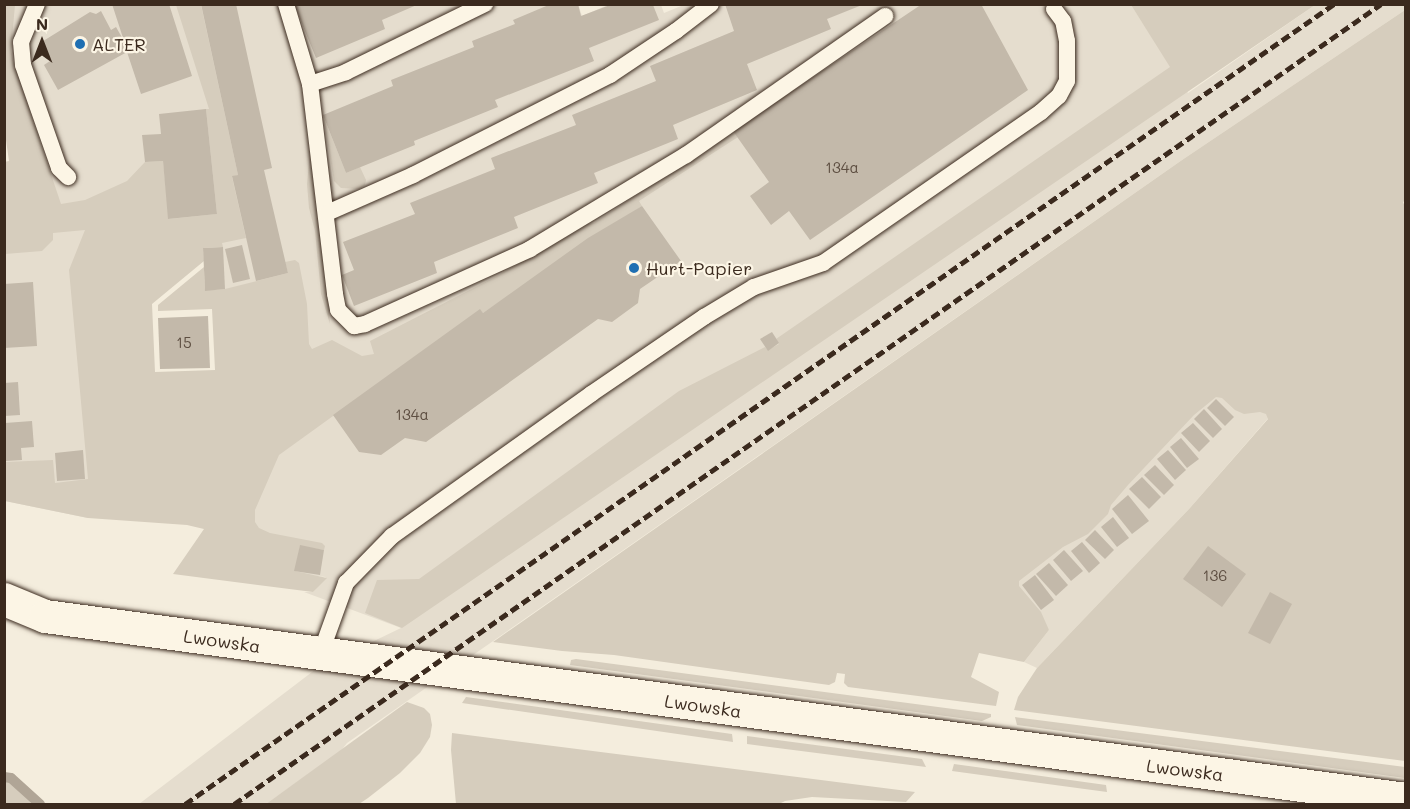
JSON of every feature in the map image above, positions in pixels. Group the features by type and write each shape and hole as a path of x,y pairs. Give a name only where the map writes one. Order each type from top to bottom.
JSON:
{"main road":[{"name":"Lwowska","path":"4,599 45,616 321,655 1406,799"}],"lane":[{"path":"37,4 21,42 23,65 59,168 68,177"},
{"path":"286,4 310,84 338,310 354,326 365,324 530,249 686,155 885,16"},
{"path":"310,84 346,72 485,4"},
{"path":"327,213 404,179 609,75 711,4"},
{"path":"321,655 346,583 392,536 591,394 704,317 754,287 823,263 1041,112 1059,96 1067,81 1067,41 1063,21 1054,9"}],"shaded area":[{"path":"578,4 582,16 610,4 661,5 664,13 686,4 1131,5 1188,93 1315,5 1405,5 1405,10 1182,160 347,743 340,752 266,804 139,804 316,669 401,628 304,592 313,592 326,577 240,567 220,220 85,230 101,389 88,518 5,501 5,243 50,234 5,19 5,5"},
{"path":"5,5 15,5 11,49 14,64 61,204 85,200 127,181 145,162 163,161 169,219 217,214 206,109 209,109 176,5 201,5 238,175 232,177 246,238 222,243 223,247 203,248 204,261 152,304 155,372 215,370 212,309 158,311 158,305 204,267 205,290 225,289 288,273 285,262 295,260 299,263 307,304 309,344 312,349 332,340 362,356 374,354 370,341 499,275 587,224 594,223 733,131 738,137 639,201 642,206 483,313 480,310 279,455 255,510 255,522 259,528 270,533 322,543 325,546 324,550 300,546 295,571 327,578 313,592 173,574 204,529 187,525 88,518 5,501 5,462 53,460 55,483 88,479 69,270 85,230 53,233 53,240 42,251 5,254 4,162 9,161 4,126"},
{"path":"1131,5 1315,5 402,628 365,613 377,580 419,579 679,391 765,347 768,350 779,344 776,339 1170,67"},
{"path":"1405,10 1406,200 1403,202 1406,209 1405,761 1014,710 1018,697 1037,668 1189,509 1268,419 1266,414 1260,412 1244,414 1235,410 1222,398 1216,397 1194,415 1128,485 1111,505 1108,514 1088,534 1063,547 1019,581 1019,586 1041,612 1049,630 1024,662 979,653 971,677 999,692 996,706 848,687 844,683 845,674 837,673 835,682 829,685 614,655 493,642 1182,160"},
{"path":"323,115 346,173 360,167 366,180 365,185 359,189 341,188 334,181"},
{"path":"310,150 319,197 330,324 321,294 315,231 309,208 307,184"},
{"path":"1231,359 1277,408 1189,509 1037,668 1024,662 1049,630 1007,578"},
{"path":"571,660 991,714 991,717 982,721 570,665"},
{"path":"466,697 732,734 733,742 462,703"},
{"path":"407,702 424,708 430,714 432,725 430,737 420,753 400,773 368,798 359,804 266,804"},
{"path":"1015,717 1405,767 1405,778 1017,725"},
{"path":"452,733 915,792 906,802 812,797 779,804 456,804 451,750"},
{"path":"747,736 922,759 926,767 747,744"},
{"path":"954,764 1106,785 1107,792 952,771"},
{"path":"5,780 11,781 35,804 5,804"}],"building":[{"path":"112,4 169,4 192,76 141,94 127,52 58,90 44,65 50,61 40,43 90,12 96,14 101,11 111,30 116,27 124,41"},
{"path":"201,4 236,4 272,168 264,170 288,273 256,281 232,176 238,175"},
{"path":"294,4 419,4 382,20 385,29 316,58"},
{"path":"551,4 578,4 581,16 610,5 653,5 659,20 589,48 594,61 495,100 498,107 414,141 415,145 346,173 323,115 393,86 391,80 474,47 472,41 515,24 513,20"},
{"path":"725,4 862,5 827,19 831,29 747,64 757,90 673,125 678,139 594,173 598,183 514,217 518,228 434,262 437,273 354,306 342,275 354,270 343,242 415,214 410,203 495,169 491,158 576,125 572,115 656,81 650,66 734,31"},
{"path":"922,4 981,4 1028,90 810,240 789,211 771,225 750,196 769,182 733,131"},
{"path":"206,109 217,214 168,219 163,161 145,162 142,135 161,134 159,114"},
{"path":"642,206 681,261 640,289 638,303 612,322 598,319 426,442 405,438 381,455 359,452 333,415 480,309 483,313 588,238"},
{"path":"242,245 250,279 233,283 225,249"},
{"path":"223,247 225,289 205,291 203,248"},
{"path":"33,282 37,346 4,348 4,284"},
{"path":"208,316 210,368 160,369 158,318"},
{"path":"772,332 779,343 768,351 760,339"},
{"path":"18,382 20,415 4,416 4,383"},
{"path":"1216,399 1234,417 1225,426 1207,408"},
{"path":"1204,409 1222,429 1213,438 1194,419"},
{"path":"32,421 34,447 21,448 22,460 5,461 5,423"},
{"path":"1193,423 1210,441 1199,452 1181,433"},
{"path":"1181,438 1199,459 1187,468 1170,447"},
{"path":"83,450 85,479 57,481 55,453"},
{"path":"1168,450 1186,470 1175,480 1157,459"},
{"path":"1155,465 1174,485 1164,495 1144,475"},
{"path":"1142,477 1161,497 1149,509 1129,489"},
{"path":"1128,495 1149,521 1132,534 1112,509"},
{"path":"1113,517 1129,538 1117,547 1101,527"},
{"path":"1095,530 1114,550 1105,559 1085,540"},
{"path":"1082,542 1100,563 1089,573 1071,551"},
{"path":"300,545 324,550 320,575 294,571"},
{"path":"1208,546 1246,574 1222,607 1183,579"},
{"path":"1064,550 1083,571 1071,581 1053,560"},
{"path":"1049,563 1068,585 1056,596 1036,574"},
{"path":"1035,575 1054,600 1041,610 1022,585"},
{"path":"1270,592 1292,604 1270,644 1248,633"}],"waterway":[{"path":"4,777 11,778 40,804"}],"railway":[{"path":"185,804 1334,4"},
{"path":"234,804 1381,4"}],"place":[{"name":"ALTER","path":"80,44"},
{"name":"Hurt-Papier","path":"634,268"}]}
